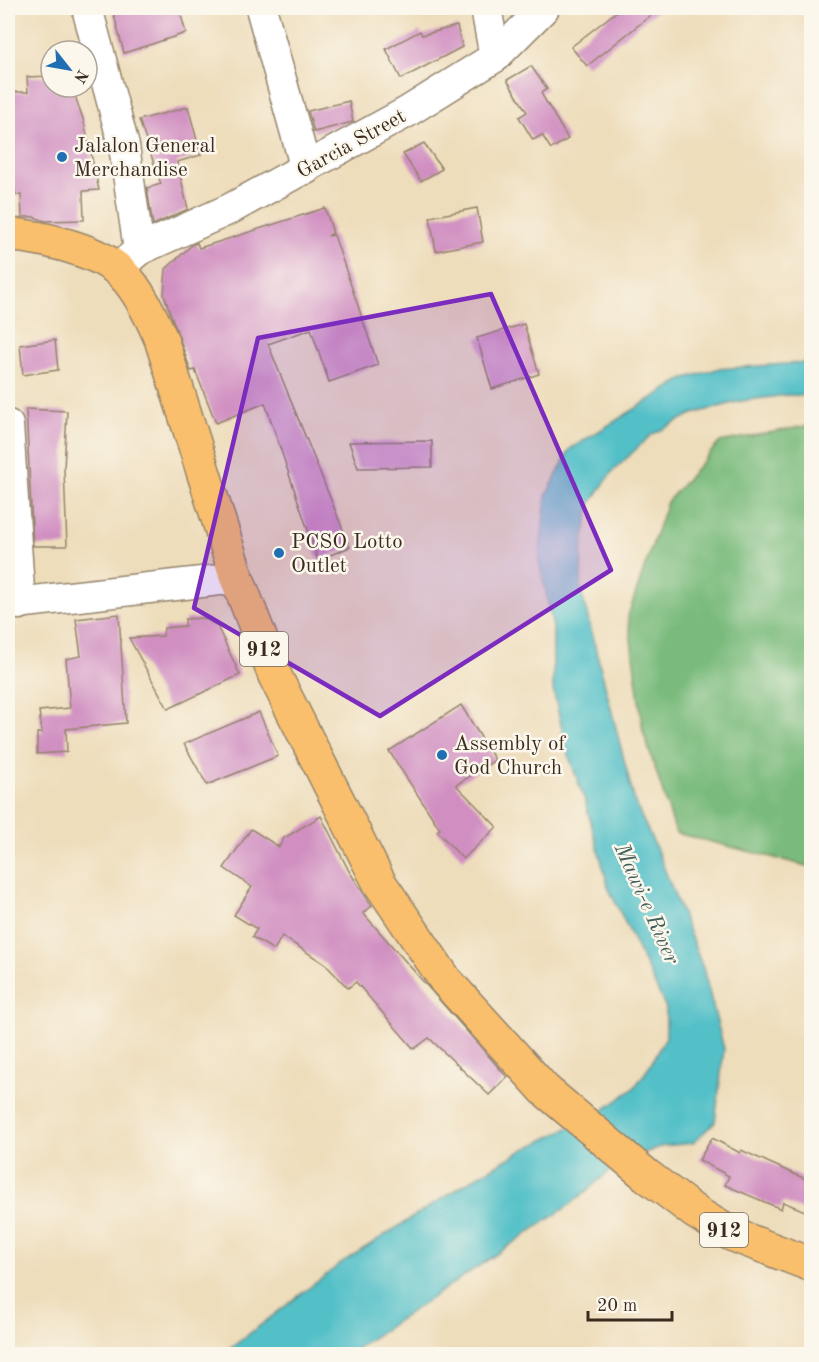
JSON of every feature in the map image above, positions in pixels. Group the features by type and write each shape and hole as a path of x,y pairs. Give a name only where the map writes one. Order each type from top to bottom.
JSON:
{"highway":[{"name":"912","path":"8,235 40,238 80,250 128,259 161,339 237,578 275,676 379,882 446,981 545,1090 646,1175 694,1212 731,1234 812,1265"}],"street":[{"path":"87,8 124,146 128,259"},
{"path":"261,8 306,169"},
{"path":"486,8 495,57"},
{"name":"Garcia Street","path":"128,259 306,169 407,112 495,57 543,8"},
{"path":"8,425 14,604 237,578"}],"highlighted area":[{"path":"491,294 611,570 380,716 194,608 258,338"}],"green space":[{"path":"812,425 811,867 676,833 643,731 628,616 667,502 720,442"}],"water":[{"name":"Mawi-e River","path":"811,362 811,396 787,395 741,401 692,414 651,435 612,472 590,504 582,550 581,591 635,803 657,850 703,968 724,1049 715,1122 693,1143 663,1146 620,1162 571,1204 348,1354 223,1354 344,1261 476,1177 523,1150 599,1113 633,1089 648,1069 666,1037 666,1008 609,889 585,801 567,751 553,689 553,627 539,561 546,496 570,449 683,379 717,369"}],"building":[{"path":"112,8 179,8 186,33 124,53"},
{"path":"621,8 660,8 587,66 571,47"},
{"path":"457,26 462,47 401,79 386,49 420,31 422,35"},
{"path":"531,66 547,89 541,93 568,139 551,149 542,135 533,140 519,117 527,112 507,80"},
{"path":"39,76 39,99 76,99 84,122 99,190 83,191 84,220 45,221 34,217 22,217 21,195 16,195 15,190 8,191 8,92 28,92 27,77"},
{"path":"349,101 353,122 314,132 308,111"},
{"path":"188,107 201,155 177,162 188,209 153,225 147,188 161,184 139,120"},
{"path":"424,143 442,169 421,181 403,154"},
{"path":"325,208 333,233 328,236 334,235 378,365 329,382 311,329 268,344 350,547 318,560 265,403 216,423 195,370 191,371 164,295 166,269 193,244 197,243 199,248"},
{"path":"477,208 483,242 436,251 430,217"},
{"path":"524,324 539,374 492,389 477,338"},
{"path":"55,340 58,370 23,375 20,345"},
{"path":"26,409 67,411 64,469 67,546 33,546"},
{"path":"432,441 432,467 358,468 349,442"},
{"path":"119,614 126,723 66,729 67,752 37,754 37,733 42,733 39,711 70,708 66,659 81,656 76,619"},
{"path":"204,618 217,626 240,675 168,709 129,638 163,636 164,628 185,626 185,619"},
{"name":"Assembly of God Church","path":"461,705 495,760 456,785 497,827 463,859 437,831 440,829 389,751"},
{"path":"259,712 278,756 207,785 184,744"},
{"path":"321,816 349,871 372,906 363,913 507,1077 489,1095 429,1038 414,1049 356,982 348,988 325,964 282,936 274,950 252,937 257,929 234,915 252,887 224,868 251,829 279,847 284,838"},
{"path":"712,1138 740,1153 741,1150 812,1182 812,1214 783,1202 781,1209 725,1185 729,1176 699,1160"}],"place":[{"name":"Jalalon General Merchandise","path":"62,157"},
{"name":"PCSO Lotto Outlet","path":"279,553"},
{"name":"Assembly of God Church","path":"442,755"}]}
